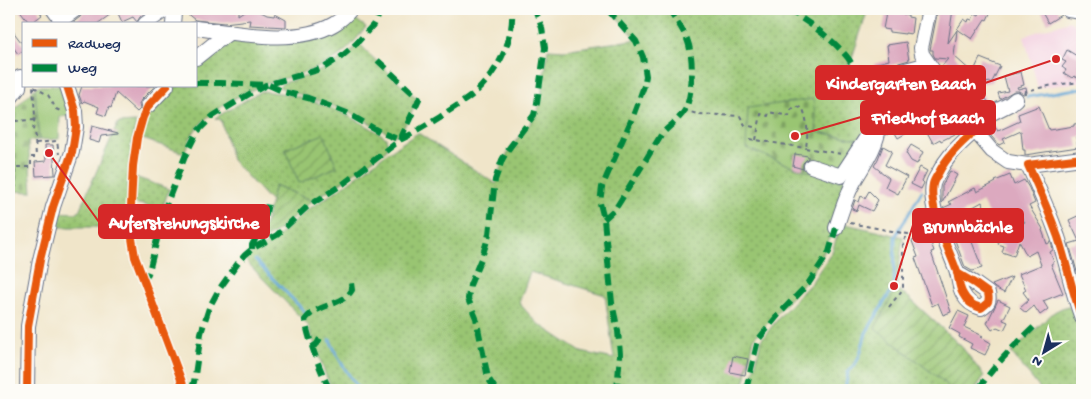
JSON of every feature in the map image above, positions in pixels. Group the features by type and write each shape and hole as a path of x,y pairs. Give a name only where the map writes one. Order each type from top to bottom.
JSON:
{"street":[{"path":"53,9 61,20 75,10"},
{"path":"148,22 166,9"},
{"path":"173,22 176,9"},
{"path":"198,28 277,37 306,34 333,25 352,9"},
{"path":"929,9 920,48 922,54 992,151 1008,162 1028,166 1082,158"},
{"path":"1068,10 1082,12"},
{"path":"198,56 230,32"},
{"path":"837,224 849,191 868,160 877,137 879,126 878,93 882,80 887,75 928,64"},
{"path":"9,100 19,87 18,76"},
{"path":"27,390 28,326 34,291 49,220 75,139 75,111 68,88"},
{"path":"148,106 165,88"},
{"path":"957,273 934,206 933,182 948,157 973,127 1016,99"},
{"path":"811,166 841,176 866,138 879,126"},
{"path":"1028,166 1046,204 1059,238 1081,311"}],"path":[{"path":"1016,99 1026,91 1053,85 1082,82"},
{"path":"879,126 885,125 908,107 946,87"},
{"path":"9,167 31,167 31,157 36,157 36,143 33,131 35,120 33,88"},
{"path":"36,88 48,95 56,109 60,112 75,111"},
{"path":"756,140 761,114 768,116 769,112 789,116 791,110 796,106 803,109 804,113 808,132 806,147"},
{"path":"684,110 697,114 740,116 745,125 758,128"},
{"path":"16,187 12,121 35,120"},
{"path":"9,139 13,138"},
{"path":"750,139 846,154"},
{"path":"36,143 57,141 59,155"},
{"path":"837,224 908,234 939,223"},
{"path":"890,307 903,289 903,242 908,234"}],"shaded area":[{"path":"1069,21 1082,29 1082,82 1038,88 1024,36"}],"green space":[{"path":"609,9 868,9 851,61 848,63 859,82 872,96 874,119 870,141 817,132 791,166 845,182 836,222 821,259 808,279 754,338 743,390 333,390 326,376 308,325 245,260 250,254 277,237 309,209 418,133 496,184 501,167 509,151 538,111 548,49 564,50 636,38","holes":["530,272 605,295 614,359 581,352 537,323 519,303"]},
{"path":"352,17 366,27 344,52 333,60 317,68 265,85 242,95 220,108 210,115 193,134 184,153 140,138 146,118 173,88 198,88 198,66 231,41 295,43 317,37"},
{"path":"359,43 418,100 401,131 393,136 350,112 279,87 283,83 310,75 334,64 346,56"},
{"path":"35,88 39,140 28,141 32,192 9,191 9,115"},
{"path":"35,88 61,88 68,106 69,116 60,117 59,139 39,140"},
{"path":"261,91 306,99 333,109 384,136 388,146 386,150 312,201 275,185 271,202 232,160 221,120 215,118"},
{"path":"813,99 817,132 870,141 845,182 791,166 746,148 748,108"},
{"path":"136,122 131,149 127,227 49,227 53,212 78,213 118,123"},
{"path":"324,134 337,167 299,183 285,149"},
{"path":"135,177 169,189 162,209 134,203"},
{"path":"275,185 312,201 276,232 258,243 256,240 265,224"},
{"path":"841,223 903,237 896,289 876,328 954,390 750,390 761,340 811,283 832,252"},
{"path":"896,289 906,295 962,347 984,376 975,390 954,390 875,328"},
{"path":"1068,306 1075,313 1082,330 1082,390 1041,390 1011,352 1054,312"}],"building":[{"path":"19,9 38,9 42,15 33,22 29,22"},
{"path":"88,9 107,9 111,14 100,22 74,22"},
{"path":"116,9 142,9 145,13 137,22 133,17 122,22"},
{"path":"186,9 238,9 238,15 249,9 267,15 274,16 275,14 286,20 286,27 249,25 250,20 224,23 195,20 185,12"},
{"path":"938,9 953,9 948,43 957,30 954,56 973,73 980,58 1000,66 992,82 974,84 990,104 976,111 941,67 948,59 935,58 933,50 930,50"},
{"path":"982,9 991,11 987,20 985,19 972,39 957,29 964,19 968,22 969,19 972,20 975,13 979,15"},
{"path":"1040,9 1057,9 1061,15 1048,23"},
{"path":"892,12 908,15 908,17 913,18 911,34 889,32 889,30 883,29 886,13"},
{"path":"9,26 22,43 22,51 18,54 9,41"},
{"path":"906,42 909,60 885,67 876,72 874,64 889,60 887,45"},
{"path":"1067,50 1082,59 1082,81 1064,73 1066,70 1062,67 1066,62 1062,60"},
{"path":"1021,72 1024,85 1017,87 1018,89 1026,87 1027,93 1023,94 1019,91 1014,91 1000,99 998,93 1008,91 1004,76"},
{"path":"897,81 899,86 903,84 907,92 894,98 900,110 898,111 910,131 898,138 894,131 886,135 888,91 892,83"},
{"path":"928,83 936,100 938,99 948,111 957,133 933,143 922,123 925,117 931,114 921,96 912,100 908,93"},
{"path":"81,88 153,88 141,100 139,104 140,109 137,112 116,93 106,116 97,113 99,107 84,101 82,103 79,95"},
{"path":"1039,106 1049,130 1082,123 1082,136 1076,137 1078,147 1025,155 1021,131 1003,139 1005,142 999,145 983,127 992,123 998,131 1020,121 1018,114"},
{"path":"92,126 118,134 101,136 99,143 89,140"},
{"path":"45,145 53,145 55,175 36,176 35,162 46,161"},
{"path":"911,145 923,152 917,164 911,161 906,153"},
{"path":"883,146 892,151 885,165 907,177 898,194 885,187 889,178 874,166"},
{"path":"795,154 808,156 803,163 803,169 793,166"},
{"path":"920,167 927,171 922,181 924,183 921,189 911,184"},
{"path":"950,171 957,175 942,203 942,186"},
{"path":"1010,175 1014,185 1024,180 1035,203 1029,206 1043,229 1047,244 1051,242 1053,250 1050,252 1054,262 1051,264 1063,293 1043,301 1048,309 1040,315 1034,306 1026,313 1020,308 1029,300 1023,292 1026,290 1019,274 1041,265 1036,251 1027,256 1019,241 1014,256 1002,252 1004,246 998,244 1001,237 982,202 959,215 964,229 969,227 974,241 972,242 982,268 972,271 965,267 943,208 952,204 948,202 975,188 977,192 995,181","holes":["1017,211 1025,222 1011,230 1005,216"]},
{"path":"869,191 878,200 872,211 859,205 857,211 852,209 855,200 859,202 861,196 865,198"},
{"path":"1082,214 1081,285 1069,244 1079,241 1069,220"},
{"path":"928,235 934,251 931,252 951,312 943,315 938,303 932,306 915,258 918,257 912,241"},
{"path":"1012,277 1004,293 992,285"},
{"path":"998,300 1010,306 1003,320 1008,322 1004,330 997,327 992,330 987,323"},
{"path":"958,311 969,316 964,327 983,336 981,337 991,343 985,355 970,348 972,344 959,337 960,334 949,328"},
{"path":"733,356 748,359 745,375 730,372"}],"waterway":[{"path":"1027,97 1082,88"},
{"path":"845,390 848,372 856,363 866,333 894,286 895,237 922,191"},
{"path":"255,260 305,312"},
{"path":"330,340 343,366 360,390"}],"marked path":[{"path":"144,283 149,271 165,208 186,154 197,132 213,116 266,85 325,67 341,57 373,25 381,9"},
{"path":"269,85 284,92 308,98 347,113 380,132 400,140 464,101 485,82 498,64 508,43 512,9"},
{"path":"496,390 488,378 476,318 468,299 470,285 489,234 495,180 502,160 534,115 537,103 545,48 542,28 535,9"},
{"path":"607,9 636,41 643,57 646,76 633,116 602,187 600,203 604,219 612,303 618,331 620,354 617,390"},
{"path":"604,219 616,208 661,135 680,117 688,103 692,76 690,49 684,33 669,9"},
{"path":"787,9 835,44 848,58 864,85 879,98"},
{"path":"191,390 194,382 201,333 209,308 218,291 238,263 252,249 277,235 307,207 343,184 400,140 419,99 374,57"},
{"path":"198,83 266,85"},
{"path":"252,249 252,245 264,224 268,203"},
{"path":"746,390 758,340 779,314 808,284 829,252 836,228"},
{"path":"330,390 315,356 305,320 316,311 348,295 352,290 351,283"},
{"path":"978,390 998,364 1037,324"},
{"path":"312,347 317,344 322,334"}],"cycle path":[{"path":"27,390 28,326 40,260 53,207 72,152 76,127 75,111 68,88"},
{"path":"165,88 148,106 137,138 133,166 130,226 135,257 185,390"},
{"path":"957,273 974,283 988,293 989,300 981,308 968,301 962,292 960,287 958,275 957,272 936,216 932,194 934,181 945,162 975,131"},
{"path":"1082,158 1028,165 1058,237 1082,318"}],"place":[{"name":"Kindergarten Baach","path":"1056,59"},
{"name":"Friedhof Baach","path":"795,136"},
{"name":"Auferstehungskirche","path":"49,153"},
{"name":"Brunnbächle","path":"894,286"}]}
